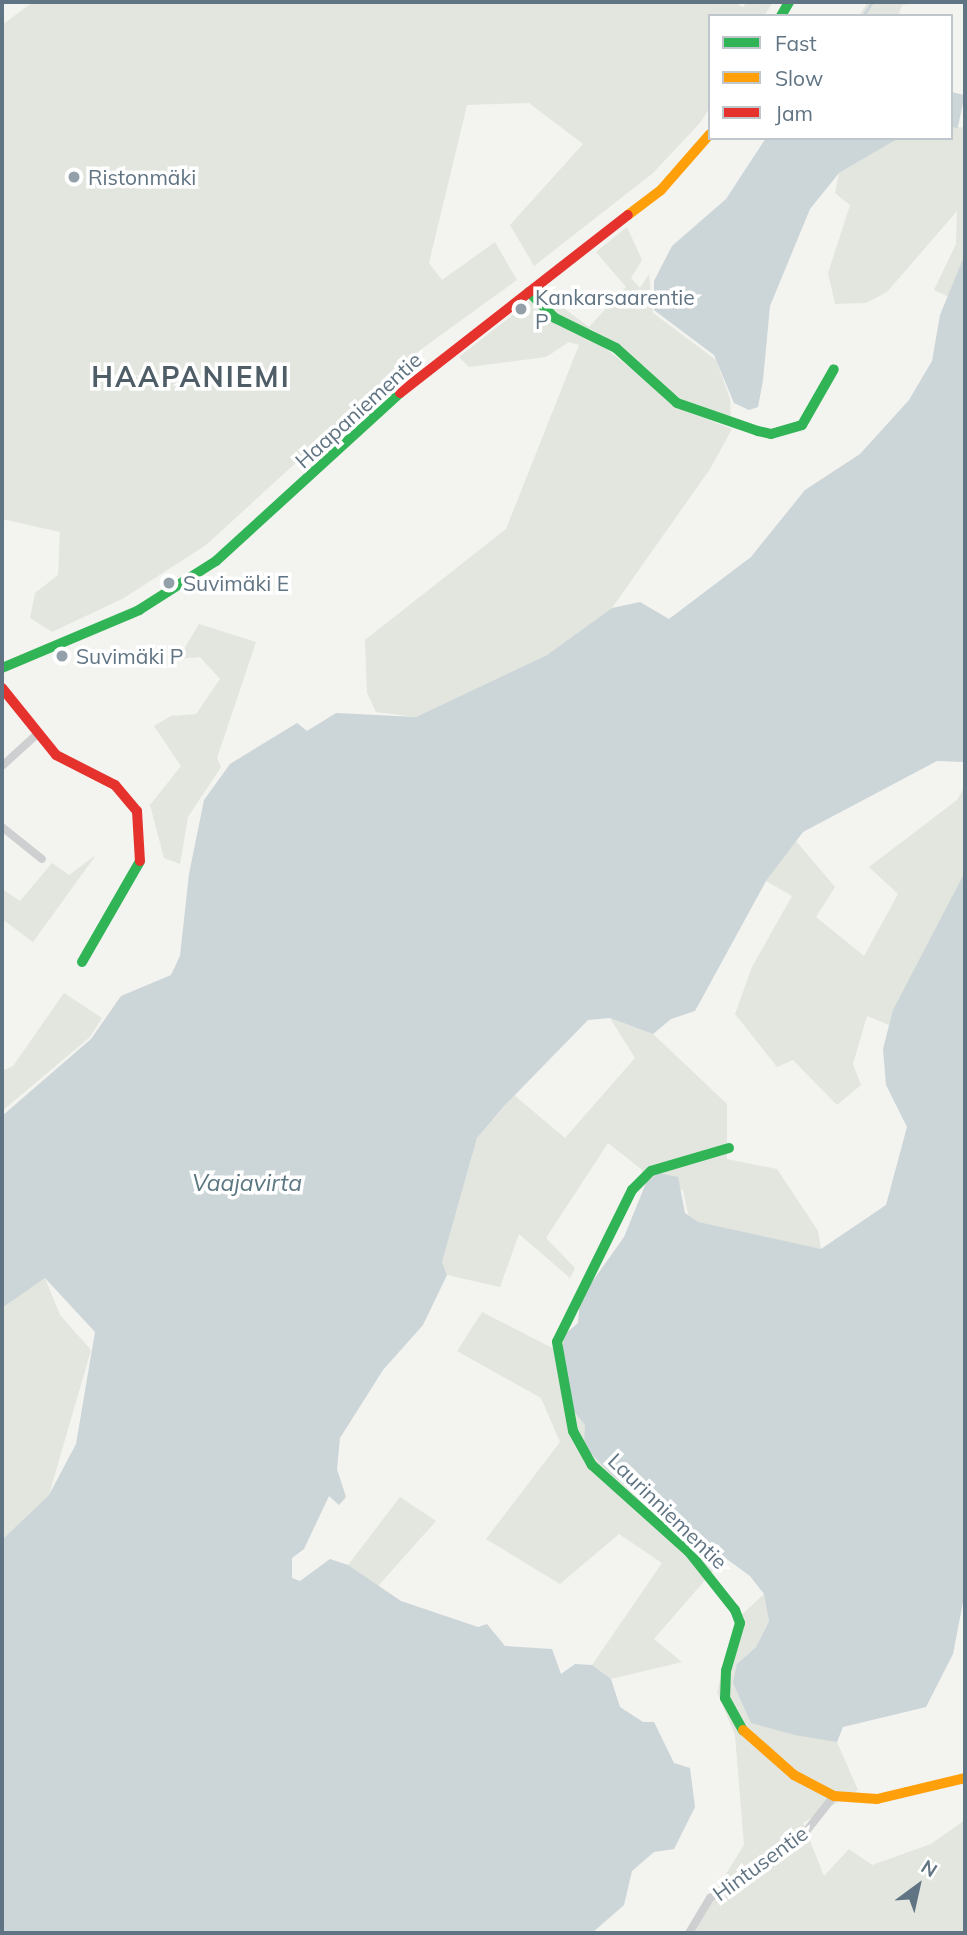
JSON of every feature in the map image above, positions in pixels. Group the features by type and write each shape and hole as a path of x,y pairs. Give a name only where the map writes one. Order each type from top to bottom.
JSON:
{"street":[{"name":"Haapaniementie","path":"2,668 139,610 206,568 281,506 396,397 661,190 708,136"},
{"path":"529,292 555,318 616,348 677,403 758,431 771,434 802,425 834,369"},
{"path":"2,688 35,736 75,768 115,785 137,811 140,867 82,962"},
{"path":"2,766 35,736"},
{"path":"2,827 42,859"},
{"name":"Laurinniementie","path":"729,1148 651,1171 639,1181 559,1335 557,1360 573,1431 592,1465 688,1552 734,1610 740,1623 724,1686 732,1716 765,1753 834,1796 877,1800 965,1777"},
{"name":"Hintusentie","path":"689,1933 710,1898 773,1860 803,1834 834,1796"}],"shaded area":[{"path":"33,2 734,2 743,7 747,2 773,2 765,14 708,14 708,110 700,123 653,173 534,266 510,225 583,144 529,103 467,105 429,263 442,280 495,242 517,280 416,353 206,545 124,598 52,632 30,618 35,593 58,575 60,532 2,519 2,25"},
{"path":"868,2 922,2 902,5 899,14 860,14"},
{"path":"953,126 965,128 965,254 949,297 934,290 956,244 957,211 887,292 866,303 835,304 828,273 850,205 835,193 839,173 896,140 953,140"},
{"path":"627,227 642,260 631,278 640,288 649,274 653,313 716,360 730,399 731,420 702,412 662,387 645,367 590,328 591,337 685,411 732,429 710,469 612,608 547,655 416,717 376,712 367,693 365,640 506,529 579,345 569,342 546,357 469,367 459,357 542,292 589,327 626,287 596,252"},
{"path":"199,624 256,642 217,758 221,767 188,817 180,864 164,858 150,805 181,766 154,726 171,716 196,714 220,679 200,657 178,659"},
{"path":"965,786 965,872 889,1025 867,1016 853,1064 861,1085 837,1105 793,1060 777,1067 735,1014 752,967 792,896 766,881 796,841 835,887 816,917 864,956 898,894 869,867 957,800"},
{"path":"96,855 33,942 2,919 2,889 20,901 52,863 69,875"},
{"path":"64,993 102,1018 90,1037 2,1111 2,1071 13,1066"},
{"path":"610,1018 653,1034 727,1104 727,1159 777,1169 818,1231 821,1249 720,1231 689,1218 683,1190 646,1183 641,1169 608,1143 546,1238 575,1268 570,1278 519,1234 500,1287 447,1275 442,1262 477,1138 514,1095 565,1138 635,1058"},
{"path":"45,1278 60,1315 91,1350 49,1495 2,1540 2,1308"},
{"path":"482,1312 562,1353 585,1425 613,1476 725,1557 654,1639 682,1662 611,1679 592,1665 662,1563 619,1534 560,1584 486,1539 560,1442 541,1398 457,1351"},
{"path":"400,1497 436,1521 378,1586 348,1565"},
{"path":"764,1594 769,1620 756,1647 737,1664 751,1723 837,1742 858,1790 803,1823 824,1876 849,1849 872,1865 931,1844 965,1820 965,1933 689,1933 744,1845 735,1735 717,1692 736,1620"}],"water":[{"path":"953,92 965,95 958,128 953,127"},
{"path":"765,140 896,140 839,173 810,209 770,306 758,407 749,410 734,403 714,355 654,310 654,281 672,246 726,199"},
{"name":"Vaajavirta","path":"965,254 965,762 937,761 803,832 766,881 695,1011 671,1019 653,1034 610,1018 588,1020 505,1105 477,1138 442,1262 447,1275 423,1325 383,1370 340,1438 337,1469 346,1497 339,1505 329,1496 304,1549 292,1558 292,1578 300,1581 330,1559 348,1565 401,1601 478,1627 487,1624 505,1646 552,1649 561,1674 575,1664 592,1665 611,1679 620,1707 643,1722 654,1722 674,1763 690,1768 695,1807 674,1849 654,1852 632,1871 624,1905 592,1933 2,1933 2,1540 49,1495 76,1444 95,1332 45,1278 2,1308 2,1116 91,1039 121,996 171,975 180,956 189,874 204,800 230,764 297,723 307,731 336,713 416,717 547,655 612,608 640,602 669,619 751,557 805,490 860,454 909,400 932,361 940,315"},
{"path":"965,872 965,1592 953,1654 926,1707 843,1727 837,1742 795,1735 751,1723 733,1683 737,1664 756,1647 769,1621 764,1594 750,1576 613,1476 584,1446 585,1425 573,1410 562,1353 564,1335 578,1323 580,1299 624,1237 646,1183 658,1173 678,1177 685,1213 698,1222 821,1249 886,1205 907,1127 886,1085 883,1049 893,1010"}],"waterway":[{"path":"864,14 872,2"}],"traffic: fast":[{"path":"782,14 789,2"},
{"path":"529,292 555,318 616,348 677,403 758,431 771,434 802,425 834,369"},
{"path":"2,668 139,610 216,561 400,393"},
{"path":"82,962 140,861"},
{"path":"729,1148 651,1171 632,1190 557,1342 573,1431 592,1465 689,1552 735,1610 740,1623 726,1671 725,1698 743,1730"}],"traffic: slow":[{"path":"628,215 661,190 708,136"},
{"path":"743,1730 794,1775 834,1796 877,1799 965,1778"}],"traffic: jam":[{"path":"400,393 628,215"},
{"path":"2,688 56,755 115,785 137,811 140,861"}],"place":[{"name":"Ristonmäki","path":"74,177"},
{"name":"Kankarsaarentie P","path":"521,309"},
{"name":"Suvimäki E","path":"169,583"},
{"name":"Suvimäki P","path":"62,656"}],"district":[{"name":"HAAPANIEMI","path":"191,377"}]}
